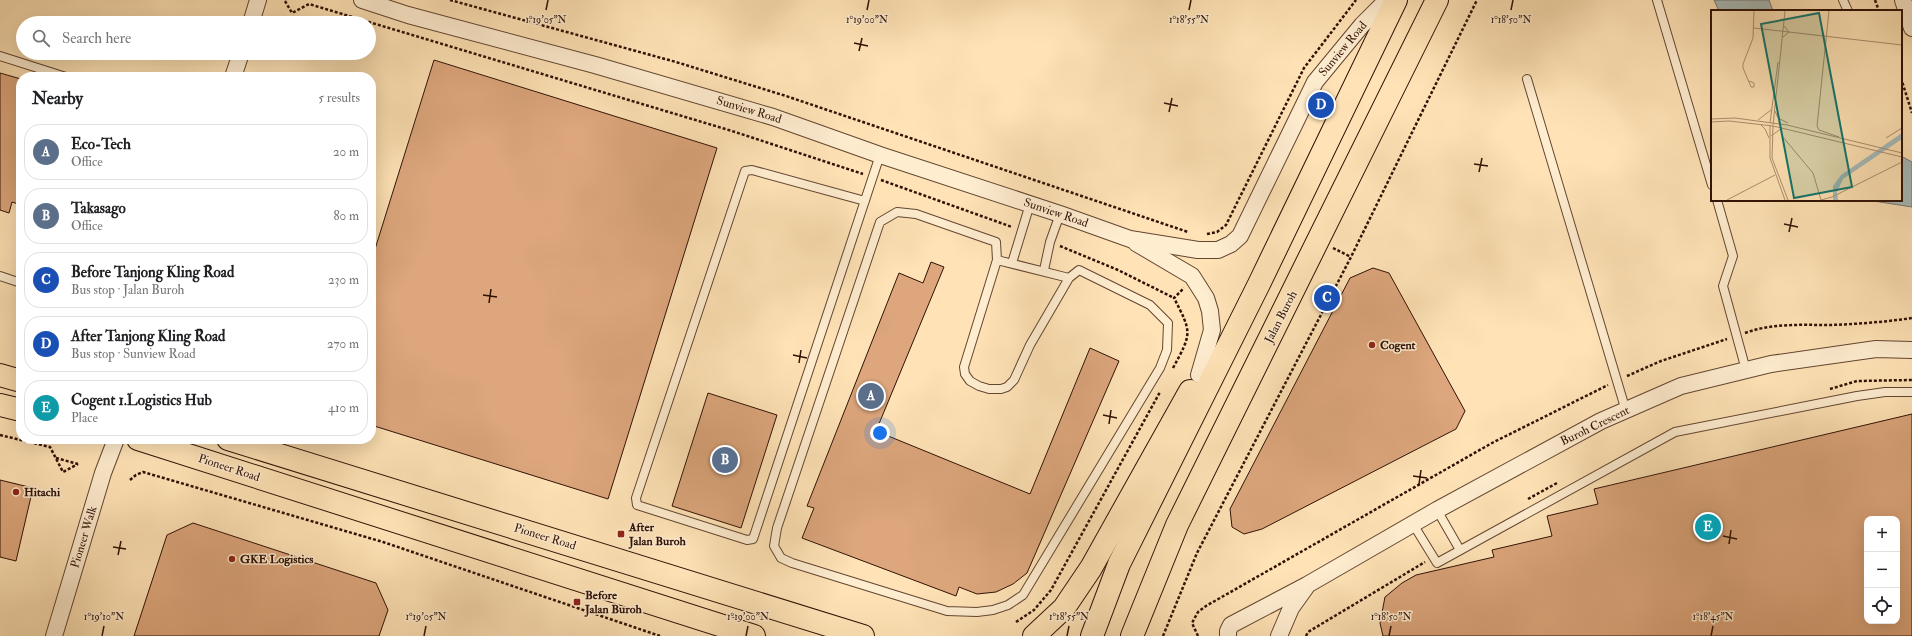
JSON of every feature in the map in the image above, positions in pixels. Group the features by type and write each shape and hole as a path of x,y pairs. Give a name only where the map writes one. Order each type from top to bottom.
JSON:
{"main road":[{"path":"1092,636 1119,564 1259,284 1396,0"},
{"name":"Jalan Buroh","path":"1138,630 1177,525 1437,0"},
{"path":"1034,636 1064,608 1091,568 1199,375 1259,284"},
{"path":"0,375 16,380"},
{"path":"0,405 16,409"},
{"name":"Pioneer Road","path":"154,444 754,636"},
{"name":"Pioneer Road","path":"244,444 863,636"}],"street":[{"path":"253,16 258,0"},
{"name":"Sunview Road","path":"362,0 408,15 595,64 773,117 880,155 1060,214 1130,239 1192,276"},
{"name":"Sunview Road","path":"1130,239 1199,243 1218,250 1231,244 1240,236 1315,82 1362,25 1387,0"},
{"path":"1903,0 1909,24"},
{"path":"235,72 239,60"},
{"path":"1192,276 1208,305 1212,330 1199,375"},
{"path":"1893,349 1912,342"},
{"name":"Buroh Crescent","path":"1228,636 1228,631 1231,625 1306,585 1437,510 1601,422 1681,386 1779,363 1876,349 1912,350"},
{"name":"Pioneer Walk","path":"54,636 103,472 114,444"},
{"name":"Buroh Crescent","path":"1280,636 1291,608 1306,585"}],"lane":[{"path":"1656,0 1711,182"},
{"path":"1844,0 1848,10"},
{"path":"0,56 50,72"},
{"path":"1527,79 1626,411"},
{"path":"865,201 752,170 745,171 636,498 637,505 747,540 753,539 873,177 880,155"},
{"path":"1717,201 1733,256 1723,286 1746,370"},
{"path":"1012,263 1030,204"},
{"path":"897,212 916,214 996,242 997,260 964,367 964,374 970,381 989,389 1001,389 1007,387 1014,380 1030,345 1069,278 1078,270 1150,305 1168,323 1167,350 1160,368 1023,595 1008,605 993,610 977,612 947,611 792,563 781,558 774,546 777,528 880,222 897,212"},
{"path":"1044,270 1050,242 1060,214"},
{"path":"997,260 1044,270 1069,278"},
{"path":"0,276 16,281"},
{"path":"1413,524 1435,560 1460,550 1675,432 1857,396 1885,392 1912,392"},
{"path":"1437,510 1460,550"}],"path":[{"path":"450,0 676,62 786,96 1199,243 1217,232 1226,224 1304,68 1356,0"},
{"path":"1163,636 1197,553 1351,257 1477,0"},
{"path":"1875,0 1879,10"},
{"path":"285,1 292,13 309,4 349,16"},
{"path":"376,24 732,131 873,177 1022,231"},
{"path":"1902,85 1912,113"},
{"path":"1050,242 1118,270 1174,298 1187,322 1188,337 1170,373"},
{"path":"1174,298 1183,290 1192,276"},
{"path":"1198,636 1192,623 1198,612 1206,606 1492,444 1617,380 1661,361 1758,328 1873,323 1912,318"},
{"path":"1016,622 1034,610 1051,590 1162,387"},
{"path":"0,435 16,439"},
{"path":"38,444 50,447 62,472 78,464 56,458"},
{"path":"130,480 143,472 383,542 660,636"},
{"path":"1306,636 1308,632 1435,560"}],"shaded area":[{"path":"1714,0 1769,0 1773,10 1719,10"},
{"path":"1902,157 1912,162 1912,207 1873,201 1902,201"}],"building":[{"path":"434,60 717,148 608,499 376,427 376,246"},
{"path":"0,73 16,78 16,203 12,202 9,213 0,210"},
{"path":"931,262 944,267 876,431 1030,494 1090,348 1119,361 1027,573 1013,584 996,592 977,594 959,587 956,596 802,538 814,508 807,506 899,273 923,283"},
{"name":"Cogent","path":"1373,268 1389,273 1465,411 1456,429 1262,529 1244,534 1232,527 1230,509 1350,278"},
{"path":"708,393 777,415 741,528 672,506"},
{"path":"1912,414 1912,636 1383,636 1380,623 1385,597 1402,583 1416,575 1494,557 1492,550 1552,536 1547,516 1598,504 1594,489"},
{"path":"0,480 33,488 16,561 0,557"},
{"name":"GKE Logistics","path":"193,523 376,583 388,610 379,636 134,636 167,535"}],"place":[{"name":"After Tanjong Kling Road","path":"1321,105"},
{"name":"Before Tanjong Kling Road","path":"1327,298"},
{"name":"Cogent","path":"1372,345"},
{"name":"Eco-Tech","path":"871,396"},
{"name":"Takasago","path":"725,460"},
{"name":"Hitachi","path":"16,492"},
{"name":"Cogent 1.Logistics Hub","path":"1708,527"},
{"name":"After Jalan Buroh","path":"621,534"},
{"name":"GKE Logistics","path":"232,559"},
{"name":"Before Jalan Buroh","path":"577,602"}]}
